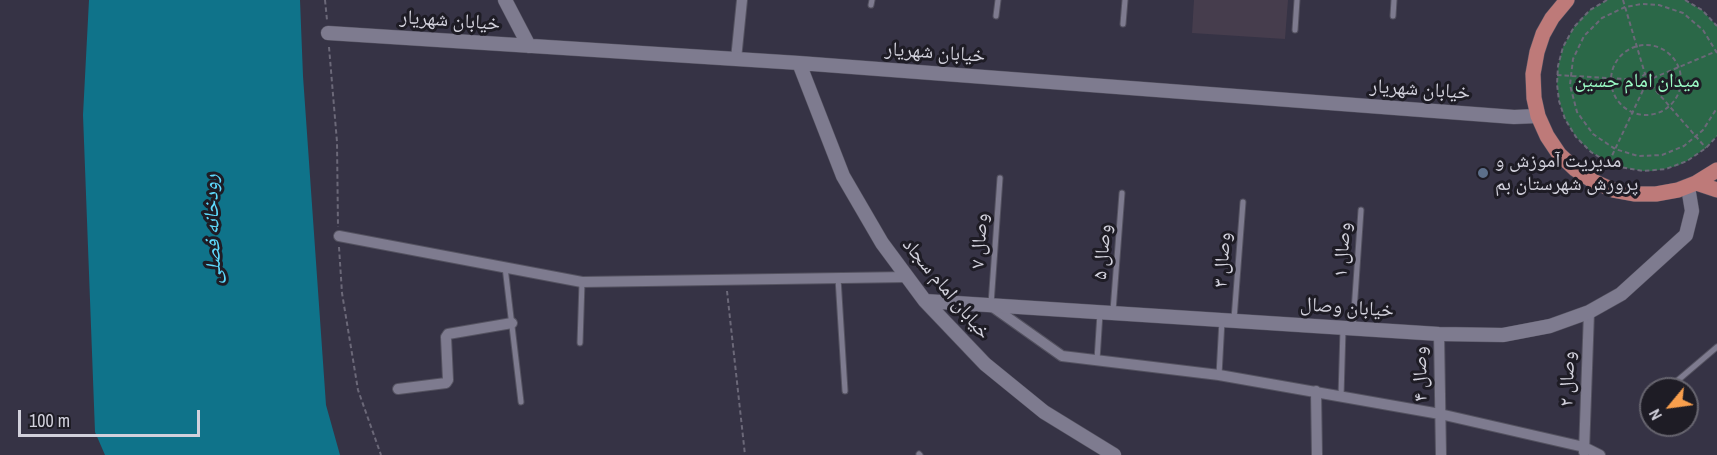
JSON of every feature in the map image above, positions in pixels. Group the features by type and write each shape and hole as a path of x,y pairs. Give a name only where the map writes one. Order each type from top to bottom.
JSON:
{"main road":[{"path":"1549,0 1551,18"},
{"path":"1567,0 1551,18 1539,43 1533,70 1533,88 1538,116 1547,136 1560,154 1575,169 1593,181 1613,190 1645,195 1667,193 1692,185 1717,170"},
{"path":"1692,185 1717,190"}],"street":[{"path":"505,0 529,46"},
{"path":"736,59 742,0"},
{"name":"خیابان شهریار","path":"328,33 799,63 1514,117 1538,116"},
{"name":"خیابان امام سجاد","path":"799,63 843,176 882,243 925,301 985,364 1002,378 1044,412 1114,455"},
{"name":"خیابان وصال","path":"925,301 1438,334 1503,335 1550,326 1589,312 1622,294 1686,235 1692,212 1692,185"},
{"path":"339,236 582,282 907,277"},
{"path":"990,305 1062,356 1219,375 1316,391 1440,414 1600,455"},
{"name":"وصال ۲","path":"1584,451 1589,312"},
{"path":"398,389 446,383 448,380 446,337 448,334 512,323"},
{"name":"وصال ۴","path":"1438,334 1441,455"},
{"path":"1316,391 1317,455"}],"lane":[{"path":"996,16 998,0"},
{"path":"1123,24 1125,0"},
{"path":"1295,30 1298,0"},
{"path":"1393,16 1394,0"},
{"name":"وصال ۷","path":"990,305 1000,178"},
{"name":"وصال ۵","path":"1097,360 1106,313 1122,193"},
{"name":"وصال ۳","path":"1219,375 1243,202"},
{"name":"وصال ۱","path":"1341,396 1361,210"},
{"path":"505,267 521,402"},
{"path":"838,278 845,392"},
{"path":"580,343 582,282"},
{"path":"1682,377 1717,347"}],"path":[{"path":"1607,0 1590,10 1574,27 1563,47 1557,75 1559,101 1570,128 1591,152 1609,163 1631,169 1654,171 1677,166 1687,161 1706,148 1717,136"},
{"path":"1623,0 1645,74"},
{"path":"1685,0 1702,10 1717,26"},
{"path":"1653,78 1717,52 1703,30 1683,13 1650,4 1625,7 1602,18 1584,36 1573,59 1570,76 1571,94 1581,120 1600,140 1615,149 1638,156 1654,156 1677,150 1697,137 1709,123 1717,108"},
{"path":"1650,46 1662,49 1672,57 1678,68 1681,79 1679,91 1670,106 1664,110 1652,115 1632,112 1615,96 1612,78 1617,61 1626,52 1637,47 1650,46"},
{"path":"1645,74 1653,78"},
{"path":"1641,80 1645,74"},
{"path":"1557,75 1641,80"},
{"path":"1651,85 1653,78"},
{"path":"1641,80 1645,86"},
{"path":"1651,85 1706,148"},
{"path":"1645,86 1651,85"},
{"path":"1609,163 1645,86"},
{"path":"726,279 745,455"}],"shaded area":[{"path":"1194,0 1288,0 1285,39 1192,33"}],"green space":[{"name":"میدان امام حسین","path":"1607,0 1685,0 1702,10 1717,26 1717,136 1706,148 1677,166 1643,171 1609,163 1591,152 1576,137 1565,119 1559,101 1557,84 1558,66 1563,47 1582,18 1590,10"}],"water":[{"name":"رودخانه فصلی","path":"89,0 300,0 303,76 326,405 340,455 105,455 95,432 83,115"}],"place":[{"name":"مدیریت آموزش و پرورش شهرستان بم","path":"1483,173"}]}
